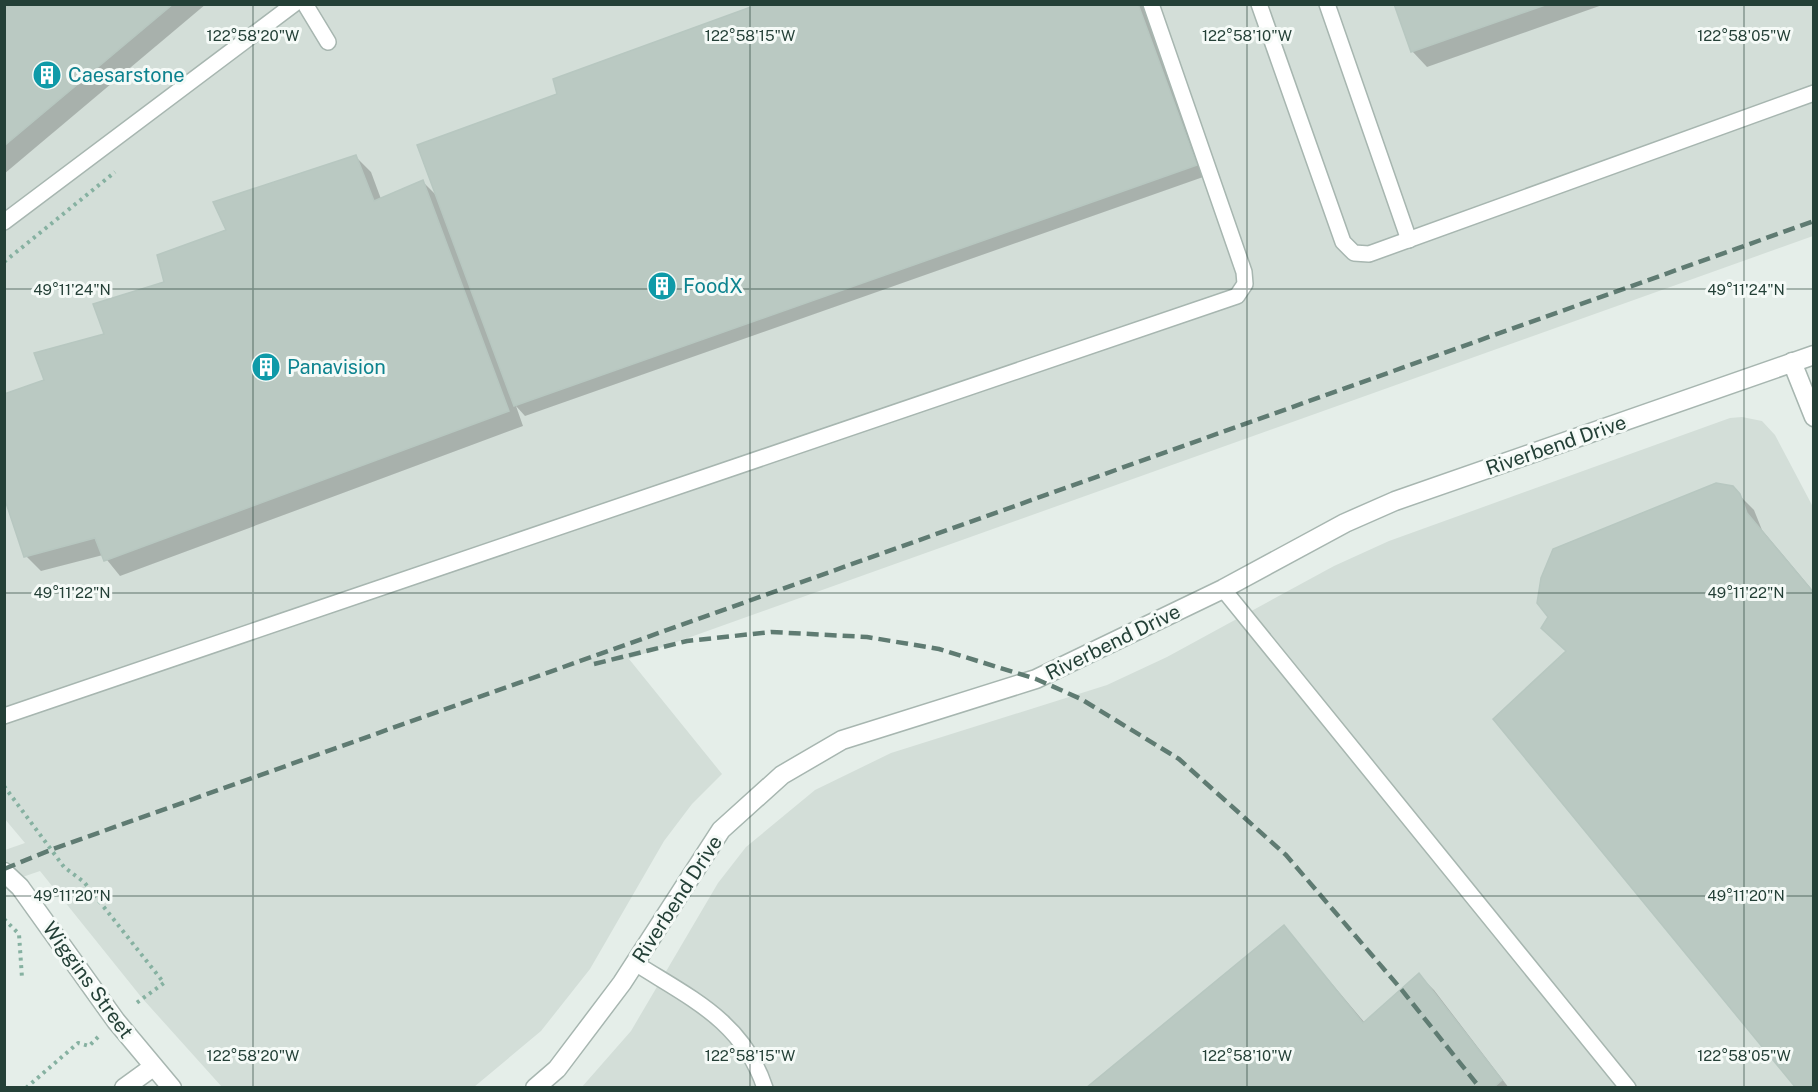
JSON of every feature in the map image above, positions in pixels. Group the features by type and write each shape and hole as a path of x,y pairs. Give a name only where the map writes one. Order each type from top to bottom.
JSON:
{"street":[{"name":"Riverbend Drive","path":"535,1088 557,1069 635,963 721,830 782,775 842,740 1036,679 1223,589 1345,523 1395,501 1814,355"},
{"path":"1792,363 1814,417"},
{"name":"Wiggins Street","path":"4,872 20,887 153,1067 172,1088"},
{"path":"124,1088 153,1067"}],"lane":[{"path":"4,222 294,4"},
{"path":"305,4 328,42"},
{"path":"4,716 1237,296 1245,284 1244,272 1151,4"},
{"path":"1259,4 1343,242 1354,253 1369,254 1814,93"},
{"path":"1327,4 1409,240"},
{"path":"1223,589 1628,1088"},
{"path":"635,963 717,1014 742,1043 760,1072 765,1088"}],"path":[{"path":"4,786 64,867 84,882 164,983 142,998"},
{"path":"4,919 19,934 22,978"},
{"path":"26,1088 78,1043 89,1046"}],"shaded area":[{"path":"5,5 1813,5 1813,236 629,659 722,774 692,804 664,841 590,969 541,1031 474,1087 222,1087 142,998 40,871 5,883 5,850 25,843 4,818"},
{"path":"1742,417 1762,421 1775,435 1813,507 1813,1087 581,1088 631,1031 718,883 746,847 815,790 891,753 1107,685 1167,657 1334,566 1389,541 1730,418"}],"building":[{"name":"Caesarstone","path":"4,4 173,4 4,146"},
{"name":"FoodX","path":"759,4 1138,4 1197,165 514,406 417,145 557,94 553,79"},
{"path":"1394,4 1548,4 1411,52"},
{"name":"Panavision","path":"356,155 374,201 423,180 509,411 104,561 95,538 24,557 4,497 4,394 44,380 34,353 104,334 93,304 164,282 157,255 226,230 213,202"},
{"path":"1716,483 1733,486 1740,494 1747,513 1814,593 1814,1088 1796,1088 1493,719 1566,651 1541,628 1548,617 1537,603 1541,578 1553,549"},
{"path":"1284,925 1363,1023 1419,973 1502,1080 1493,1088 1086,1088"}],"railway":[{"path":"4,869 53,849 1814,221"},
{"path":"594,664 687,641 771,632 867,637 939,649 1036,679 1081,699 1179,759 1286,855 1401,989 1480,1088"}],"place":[{"name":"Caesarstone","path":"47,75"},
{"name":"FoodX","path":"662,286"},
{"name":"Panavision","path":"266,367"}]}
